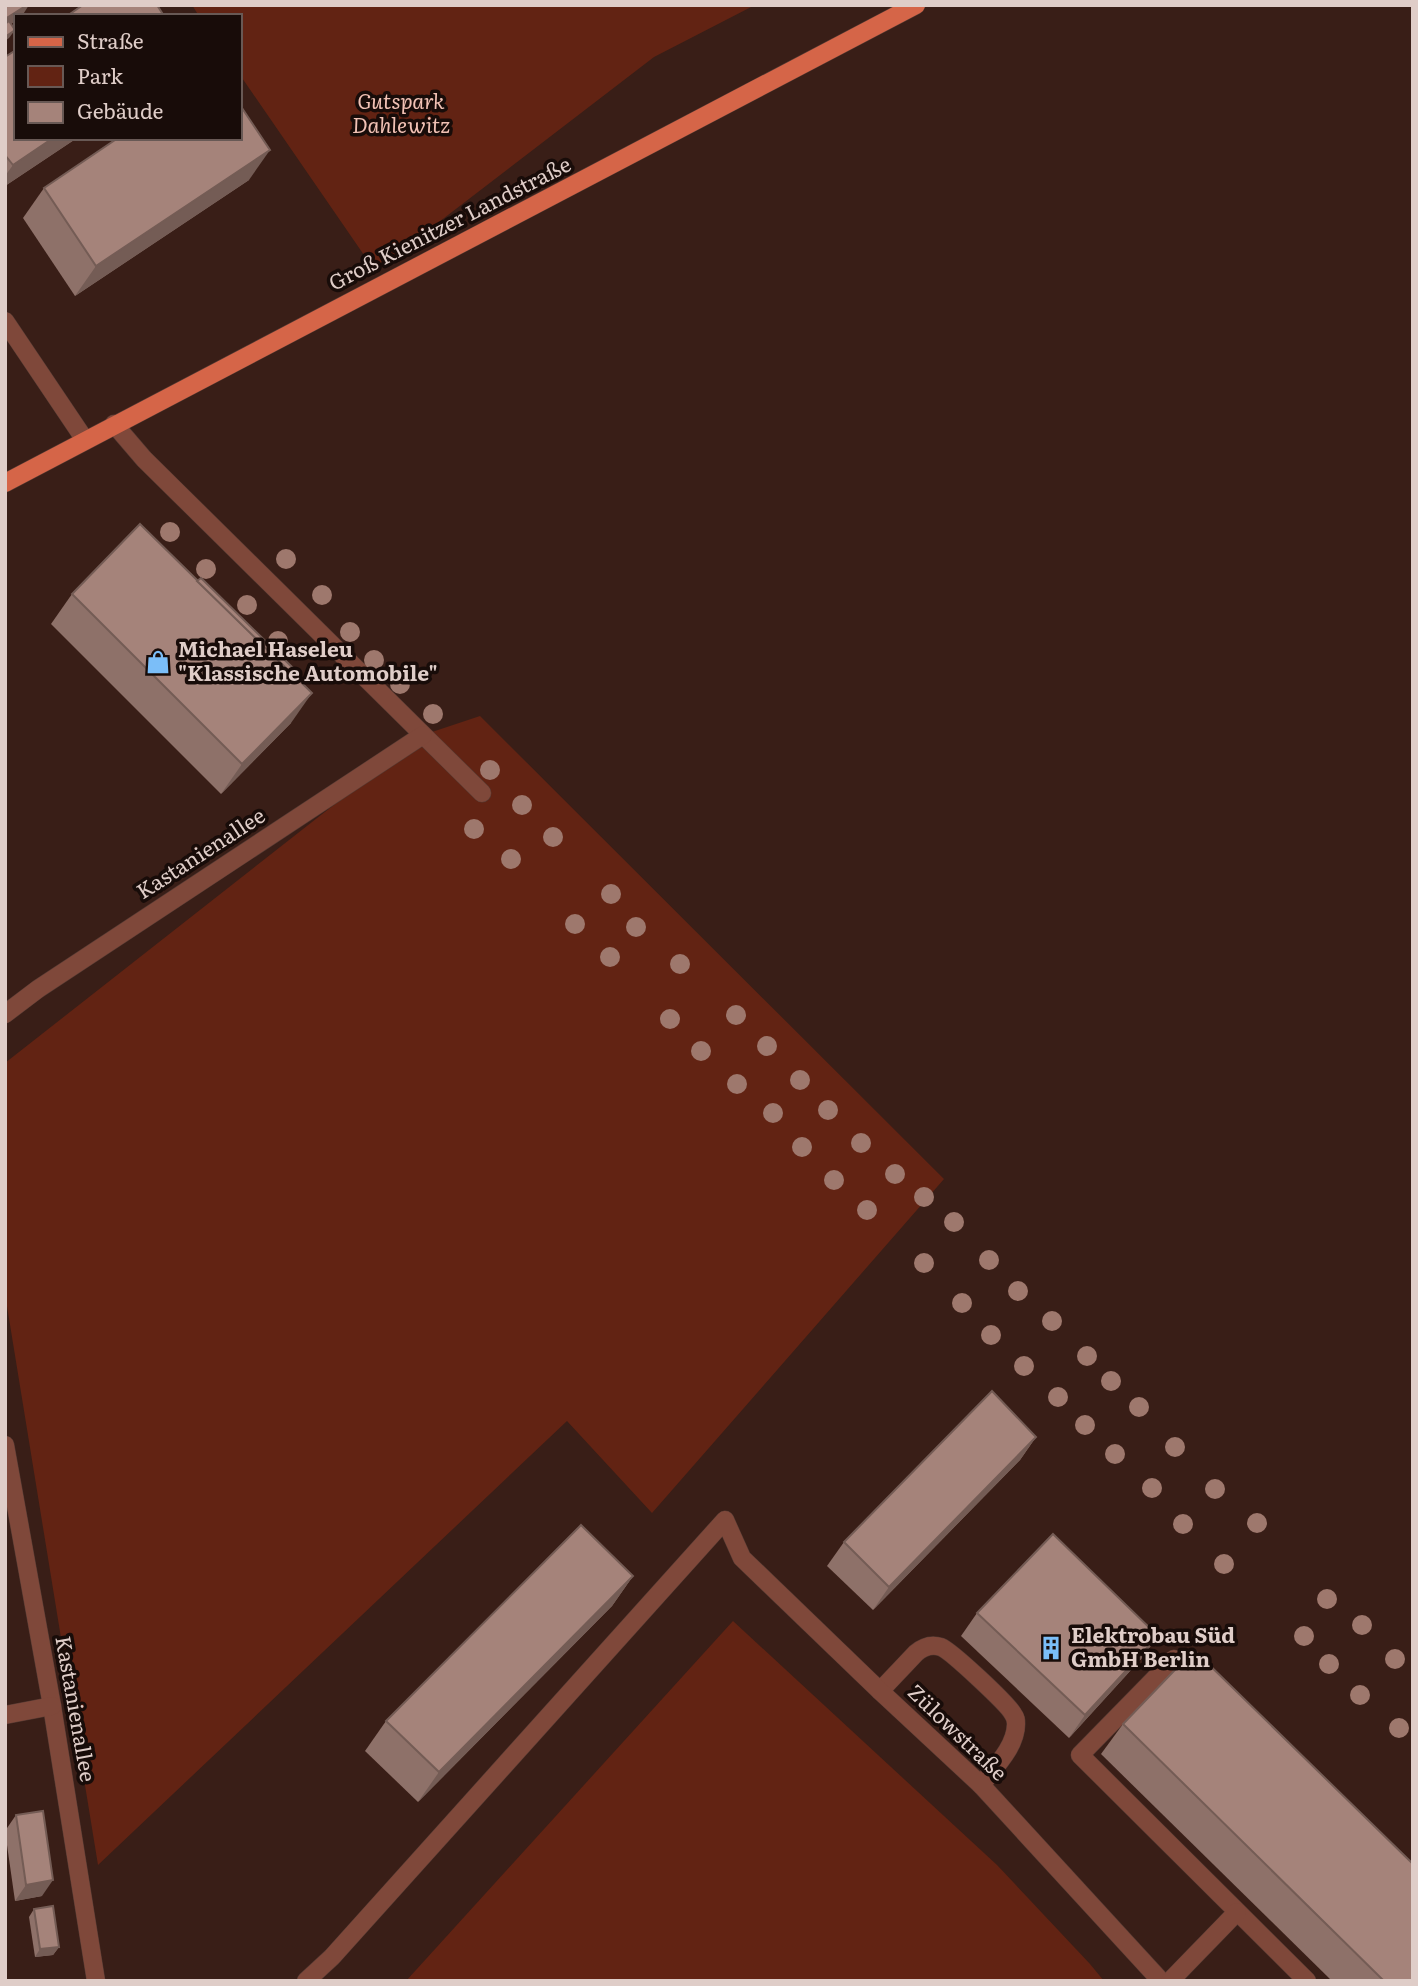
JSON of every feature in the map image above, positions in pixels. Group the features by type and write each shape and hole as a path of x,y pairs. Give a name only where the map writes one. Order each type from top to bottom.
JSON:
{"main road":[{"name":"Groß Kienitzer Landstraße","path":"5,483 916,5"}],"street":[{"path":"5,321 85,440"},
{"path":"114,424 144,459 482,793"},
{"name":"Kastanienallee","path":"5,1014 38,989 423,735"},
{"name":"Kastanienallee","path":"5,1445 52,1706 96,1981"},
{"name":"Zülowstraße","path":"306,1981 332,1957 725,1520 742,1558 981,1785 1161,1981"},
{"path":"880,1691 921,1649 932,1646 947,1651 998,1698 1013,1714 1016,1727 1006,1752 981,1785"},
{"path":"1214,1697 1174,1659 1080,1755 1307,1981"},
{"path":"5,1715 52,1706"},
{"path":"1170,1981 1237,1912"}],"green space":[{"name":"Gutspark Dahlewitz","path":"192,5 755,5 654,57 375,271 242,78 242,14 198,14"},
{"path":"480,716 944,1179 652,1513 567,1421 98,1865 5,1294 5,1063 423,735"},
{"path":"733,1621 997,1865 1104,1981 406,1981"}],"building":[{"path":"5,5 27,5 5,19"},
{"path":"83,5 157,5 163,14 70,14"},
{"path":"9,21 14,31 5,37 5,24"},
{"path":"14,51 14,140 50,140 13,165 5,155 5,57"},
{"path":"242,108 270,150 96,266 44,188 115,140 242,140"},
{"name":"Michael Haseleu \"Klassische Automobile\"","path":"140,524 312,693 242,764 72,594"},
{"path":"201,578 293,668 289,671 197,581"},
{"path":"992,1391 1036,1437 889,1587 844,1542"},
{"path":"581,1525 633,1576 439,1772 386,1721"},
{"name":"Elektrobau Süd GmbH Berlin","path":"1053,1534 1158,1636 1085,1715 977,1613"},
{"path":"1194,1650 1413,1864 1413,1981 1384,1981 1123,1724"},
{"path":"43,1811 53,1880 26,1885 16,1815"},
{"path":"53,1906 59,1947 40,1949 34,1909"}],"place":[{"name":"Michael Haseleu \"Klassische Automobile\"","path":"158,662"},
{"name":"Elektrobau Süd GmbH Berlin","path":"1051,1648"}]}
